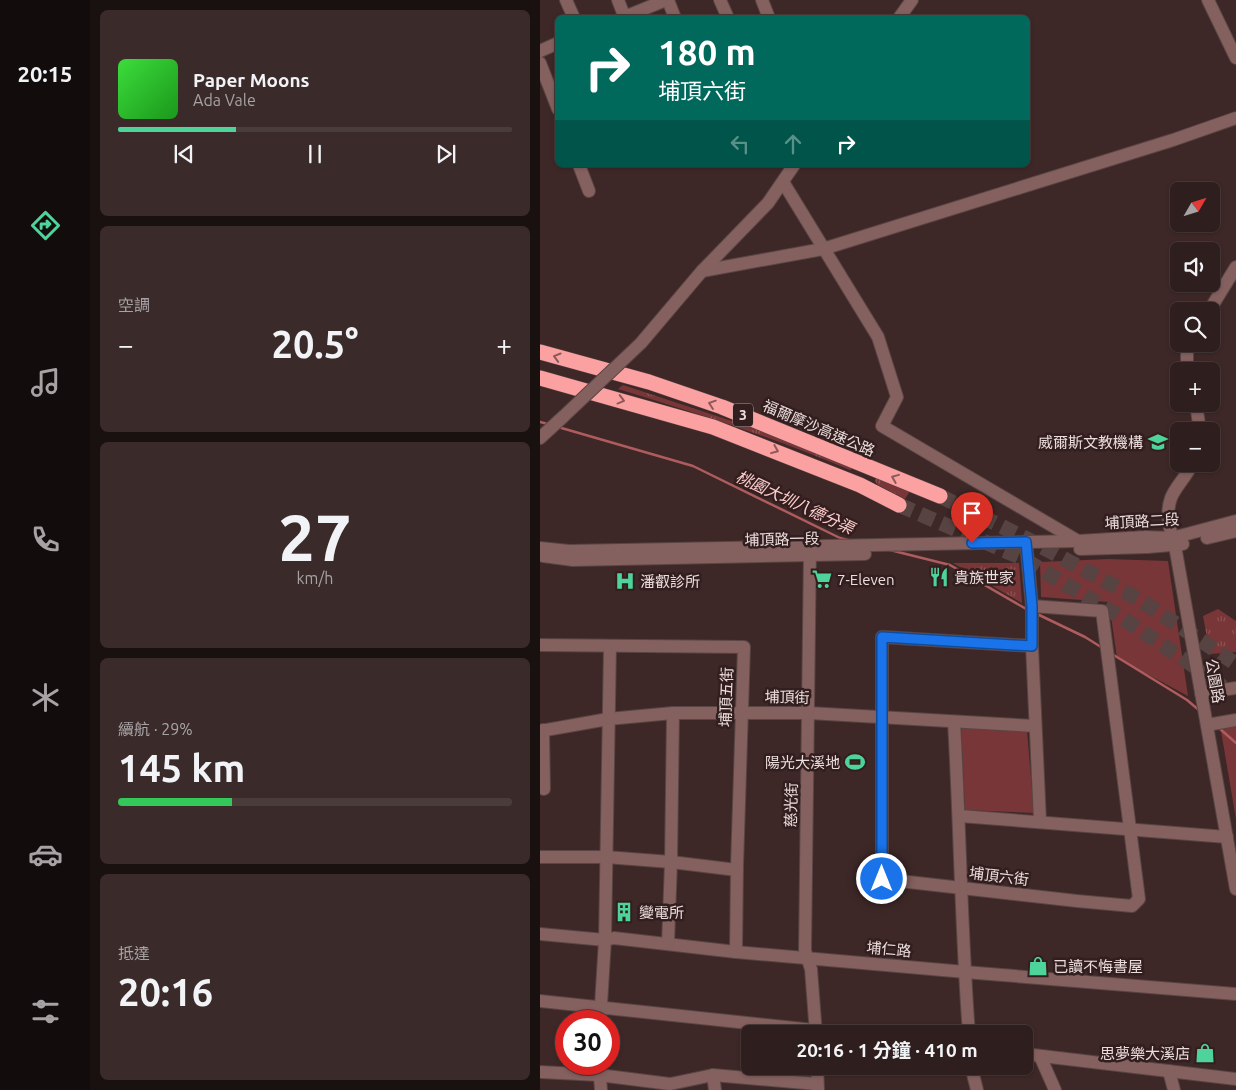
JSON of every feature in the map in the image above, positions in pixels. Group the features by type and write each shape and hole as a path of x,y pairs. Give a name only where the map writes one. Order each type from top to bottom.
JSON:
{"highway":[{"name":"福爾摩沙高速公路","path":"540,352 649,382 722,407 940,496"},
{"name":"3","path":"540,378 713,427 860,485 898,505"},
{"path":"860,485 865,466"}],"street":[{"path":"566,0 573,15"},
{"path":"618,0 623,15"},
{"path":"629,15 667,0 674,15"},
{"path":"720,0 727,15"},
{"path":"762,0 769,15"},
{"path":"901,15 911,0"},
{"path":"1208,0 1236,58"},
{"path":"540,50 555,44"},
{"path":"540,63 555,101"},
{"path":"702,271 823,249 1173,140 1236,118"},
{"path":"580,167 589,192"},
{"path":"540,438 640,343 702,271 768,203 793,167"},
{"path":"783,182 878,337 897,397 882,426 1082,545"},
{"path":"1215,302 1236,267"},
{"name":"公園路","path":"1189,472 1171,497 1167,520 1174,542 1236,889"},
{"name":"埔頂路二段","path":"1174,542 1236,521"},
{"name":"埔頂路二段","path":"1082,545 1144,537 1174,542 1236,531"},
{"name":"埔頂路一段","path":"540,548 569,551 810,550 1082,545"},
{"path":"1026,546 1032,606 1040,821"},
{"name":"埔頂路一段","path":"540,556 573,560 810,550"},
{"name":"慈光街","path":"810,550 805,951 811,969 815,1025"},
{"name":"埔頂六街","path":"1032,606 1102,611 1139,899 1132,906 882,879 882,637 1032,646"},
{"name":"埔頂五街","path":"540,645 744,646 736,952"},
{"path":"600,1008 604,940 610,646"},
{"path":"1201,693 1236,688"},
{"path":"668,944 673,713"},
{"name":"埔頂街","path":"542,731 608,719 673,713 808,713 1035,726"},
{"path":"1207,725 1236,720"},
{"path":"954,722 960,816 960,887 967,1025"},
{"path":"542,731 544,789"},
{"path":"960,816 1040,821 1131,831 1227,837"},
{"path":"540,857 606,857 737,870"},
{"name":"埔仁路","path":"540,934 604,940 614,938 736,952 1236,994"},
{"path":"540,1001 753,1025"},
{"path":"1033,1055 1236,1078"},
{"path":"1040,1056 1056,1090"},
{"path":"540,1072 555,1071"},
{"path":"1169,1071 1174,1090"},
{"path":"620,1073 670,1084 714,1075 817,1087"},
{"path":"600,1075 601,1090"},
{"path":"714,1075 714,1090"},
{"path":"973,1075 977,1090"}],"green space":[{"path":"623,385 753,428 853,467 850,470 736,426 618,389"},
{"path":"876,478 910,491 905,499 878,485 875,481"},
{"path":"1108,559 1168,561 1188,696 1117,658 1109,602 1041,597 1040,562"},
{"path":"953,563 1019,563 1022,603"},
{"path":"1218,609 1236,621 1236,652 1210,654 1203,616"},
{"path":"1236,722 1236,819 1220,725"},
{"path":"961,727 1027,731 1034,813 965,810"}],"waterway":[{"name":"桃園大圳八德分渠","path":"540,422 548,424"},
{"name":"桃園大圳八德分渠","path":"558,427 693,466 840,538 848,540"},
{"name":"桃園大圳八德分渠","path":"890,550 950,565 1028,610"},
{"name":"桃園大圳八德分渠","path":"1035,613 1085,637 1101,647"},
{"name":"桃園大圳八德分渠","path":"1112,654 1187,700 1200,711"},
{"name":"桃園大圳八德分渠","path":"1219,728 1236,743"}],"tunnel":[{"path":"940,496 1033,542 1140,600 1236,664"},
{"path":"899,505 1022,558 1122,618 1212,678 1236,699"}],"place":[{"name":"威爾斯文教機構","path":"1158,442"},
{"name":"貴族世家","path":"939,577"},
{"name":"7-Eleven","path":"822,579"},
{"name":"潘叡診所","path":"625,581"},
{"name":"陽光大溪地","path":"855,762"},
{"name":"變電所","path":"624,912"},
{"name":"已讀不悔書屋","path":"1038,966"},
{"name":"思夢樂大溪店","path":"1205,1053"}],"route":[{"path":"882,879 882,637 1032,646 1032,606 1026,542 972,543"}]}
